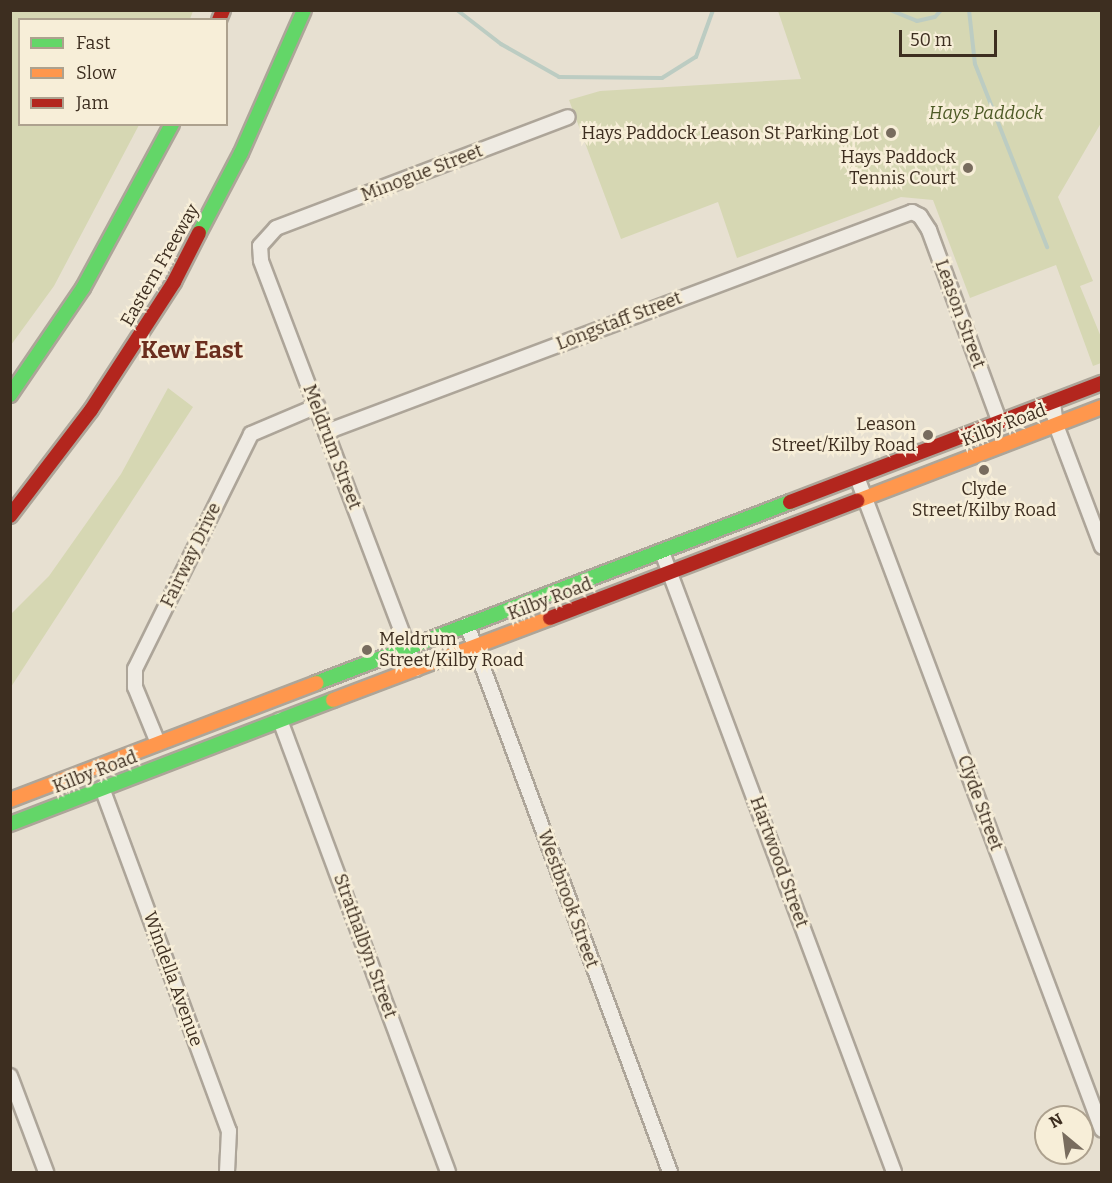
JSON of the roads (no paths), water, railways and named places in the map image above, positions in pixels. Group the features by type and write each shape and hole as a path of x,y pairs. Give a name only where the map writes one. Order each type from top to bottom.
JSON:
{"main road":[{"name":"Eastern Freeway","path":"10,516 91,411 174,282 241,153 304,10"},
{"path":"10,395 83,288 171,126"},
{"name":"Kilby Road","path":"10,800 1101,383"},
{"name":"Kilby Road","path":"10,824 1101,407"}],"street":[{"name":"Minogue Street","path":"276,228 568,117"},
{"name":"Leason Street","path":"912,212 920,216 929,230 1000,423"},
{"name":"Longstaff Street","path":"326,432 912,212"},
{"name":"Meldrum Street","path":"276,228 263,238 261,261 406,649 416,669"},
{"path":"1053,402 1056,425 1101,547"},
{"name":"Fairway Drive","path":"158,743 135,687 135,669 251,434 317,406"},
{"name":"Clyde Street","path":"857,477 1101,1130"},
{"name":"Hartwood Street","path":"662,552 894,1173"},
{"name":"Westbrook Street","path":"467,625 670,1173"},
{"name":"Strathalbyn Street","path":"280,720 448,1173"},
{"name":"Windella Avenue","path":"102,788 229,1131 226,1173"},
{"path":"10,1076 46,1173"}],"waterway":[{"path":"457,10 501,44 559,77 662,78 696,57 713,10"},
{"path":"890,10 917,21 935,17 941,10"},
{"path":"969,10 975,64 1047,247"}],"place":[{"name":"Hays Paddock Leason St Parking Lot","path":"891,133"},
{"name":"Hays Paddock Tennis Court","path":"968,168"},
{"name":"Leason Street/Kilby Road","path":"928,435"},
{"name":"Clyde Street/Kilby Road","path":"984,470"},
{"name":"Meldrum Street/Kilby Road","path":"367,650"}],"district":[{"name":"Kew East","path":"192,351"}],"park label":[{"name":"Hays Paddock","path":"986,113"}]}
